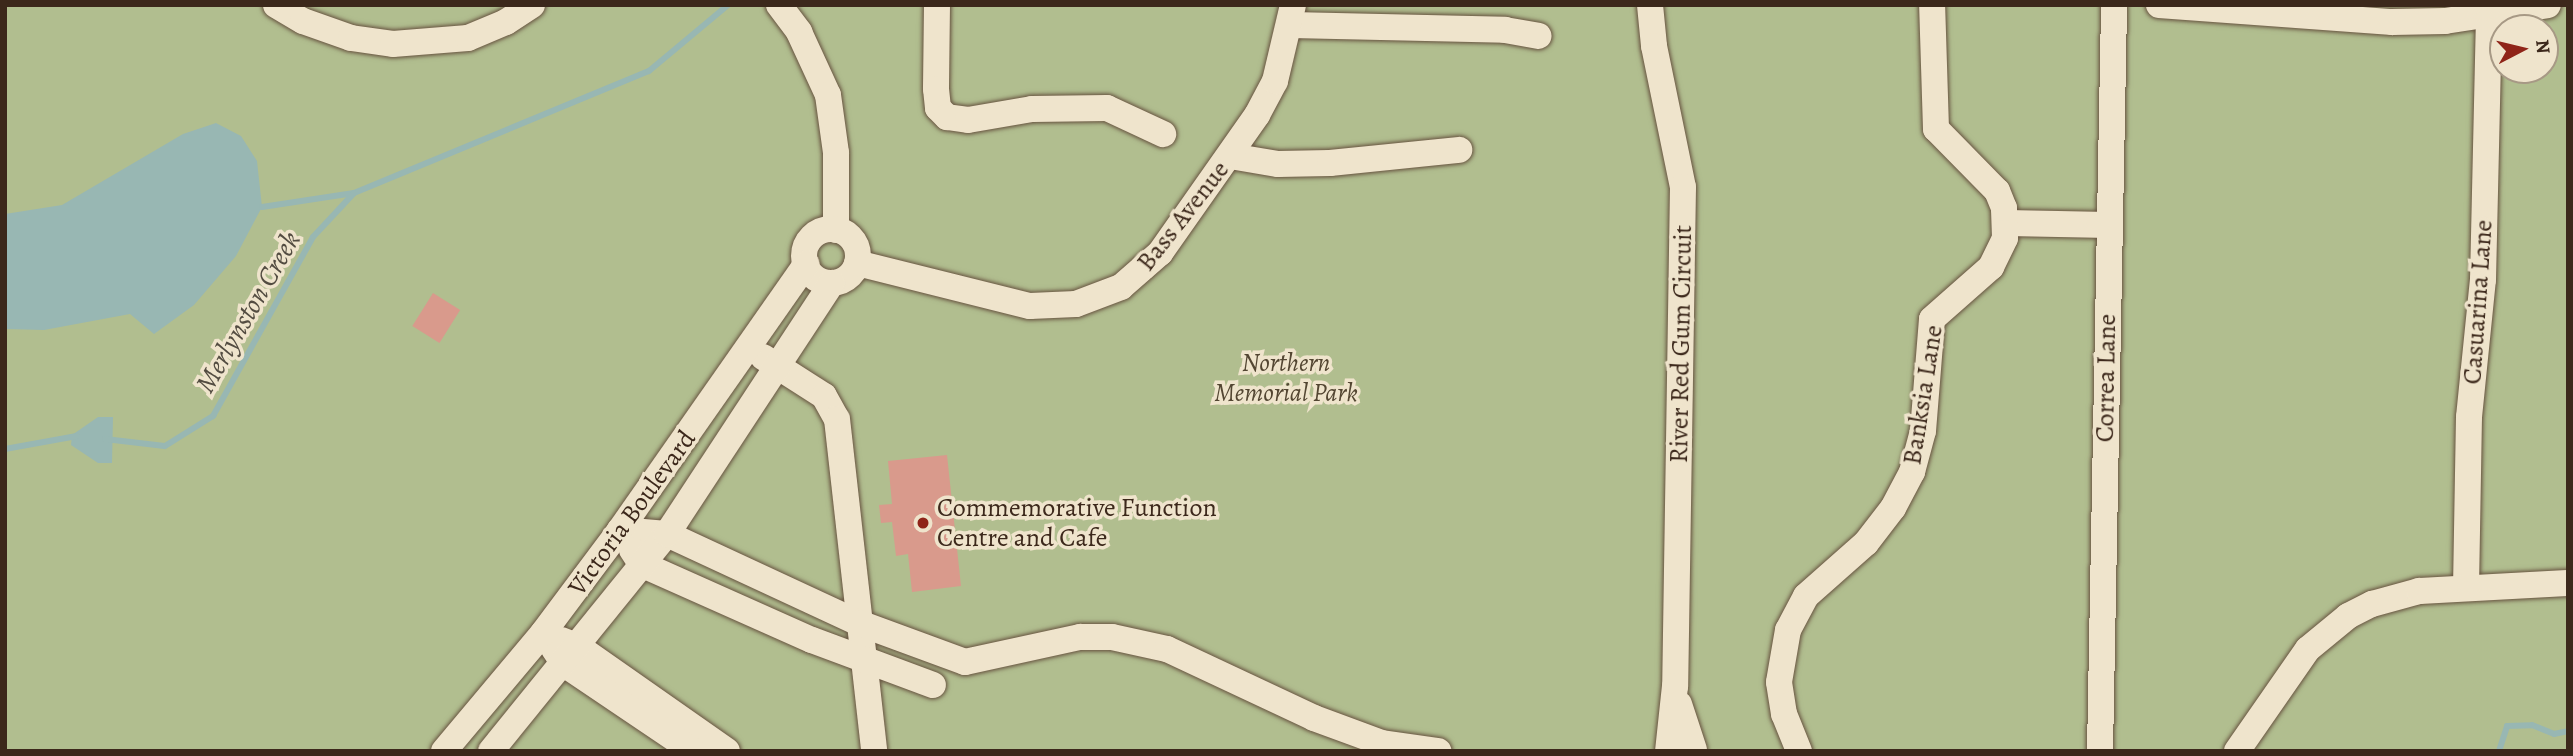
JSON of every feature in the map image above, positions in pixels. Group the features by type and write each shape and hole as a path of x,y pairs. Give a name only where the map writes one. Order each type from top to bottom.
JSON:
{"lane":[{"path":"276,5 303,21 351,38 393,44 468,37 506,22 532,5"},
{"path":"937,5 936,89 938,108 947,117 981,120 1032,109 1107,108 1163,134"},
{"name":"River Red Gum Circuit","path":"1650,5 1654,46 1683,187 1675,686 1668,751"},
{"path":"1932,5 1936,129 1951,149 1989,178 2004,208 2007,223 2109,225"},
{"name":"Correa Lane","path":"2100,751 2114,5"},
{"path":"2159,5 2364,21 2489,16"},
{"path":"2500,14 2548,5"},
{"path":"786,8 816,64 828,95 836,153 836,230"},
{"path":"1292,15 1505,30 1538,37"},
{"name":"Bass Avenue","path":"857,263 1000,301 1049,307 1076,304 1138,275 1185,220 1230,156 1275,81 1292,15"},
{"name":"Casuarina Lane","path":"2466,588 2469,417 2484,250 2489,16"},
{"path":"1230,156 1278,164 1318,163 1459,150"},
{"name":"Banksia Lane","path":"1799,751 1784,714 1779,682 1787,630 1806,596 1866,543 1904,489 1923,431 1932,319 1991,267 2007,223"},
{"path":"836,230 851,238 857,263 848,277 832,283 815,278 806,264 811,239 836,230"},
{"name":"Victoria Boulevard","path":"444,751 543,633 620,530 750,349 806,264"},
{"name":"Victoria Boulevard","path":"491,751 667,534 832,283"},
{"path":"750,349 824,396 834,409 861,659 874,751"},
{"path":"620,530 667,534 859,622 918,642 965,662 1080,637 1112,637 1156,646 1382,743 1437,751"},
{"path":"620,530 641,564 861,659 933,685"},
{"path":"2237,751 2296,664 2337,624 2396,595 2466,588 2568,583"},
{"path":"543,633 693,751"},
{"path":"905,675 918,642"},
{"path":"570,655 727,751"},
{"name":"River Red Gum Circuit","path":"1675,686 1695,750"},
{"path":"1682,751 1695,750"}],"green space":[{"name":"Northern Memorial Park","path":"5,5 2568,5 2568,751 5,751"}],"water":[{"path":"216,123 241,136 257,161 262,207 236,256 194,305 154,334 130,314 44,330 5,329 5,214 62,205 183,134"},
{"path":"98,417 113,417 112,463 98,463 71,445 72,435"}],"building":[{"path":"433,293 460,310 439,343 412,326"},
{"name":"Commemorative Function Centre and Cafe","path":"947,455 961,586 912,592 908,554 896,556 892,522 881,523 879,505 892,504 888,461"}],"waterway":[{"name":"Merlynston Creek","path":"262,207 354,193 649,71 728,5"},
{"name":"Merlynston Creek","path":"105,439 165,446 213,416 313,237 354,193"},
{"name":"Merlynston Creek","path":"5,449 77,436"},
{"path":"2499,751 2507,726 2532,725 2554,734 2568,731"}],"place":[{"name":"Commemorative Function Centre and Cafe","path":"923,523"}]}
